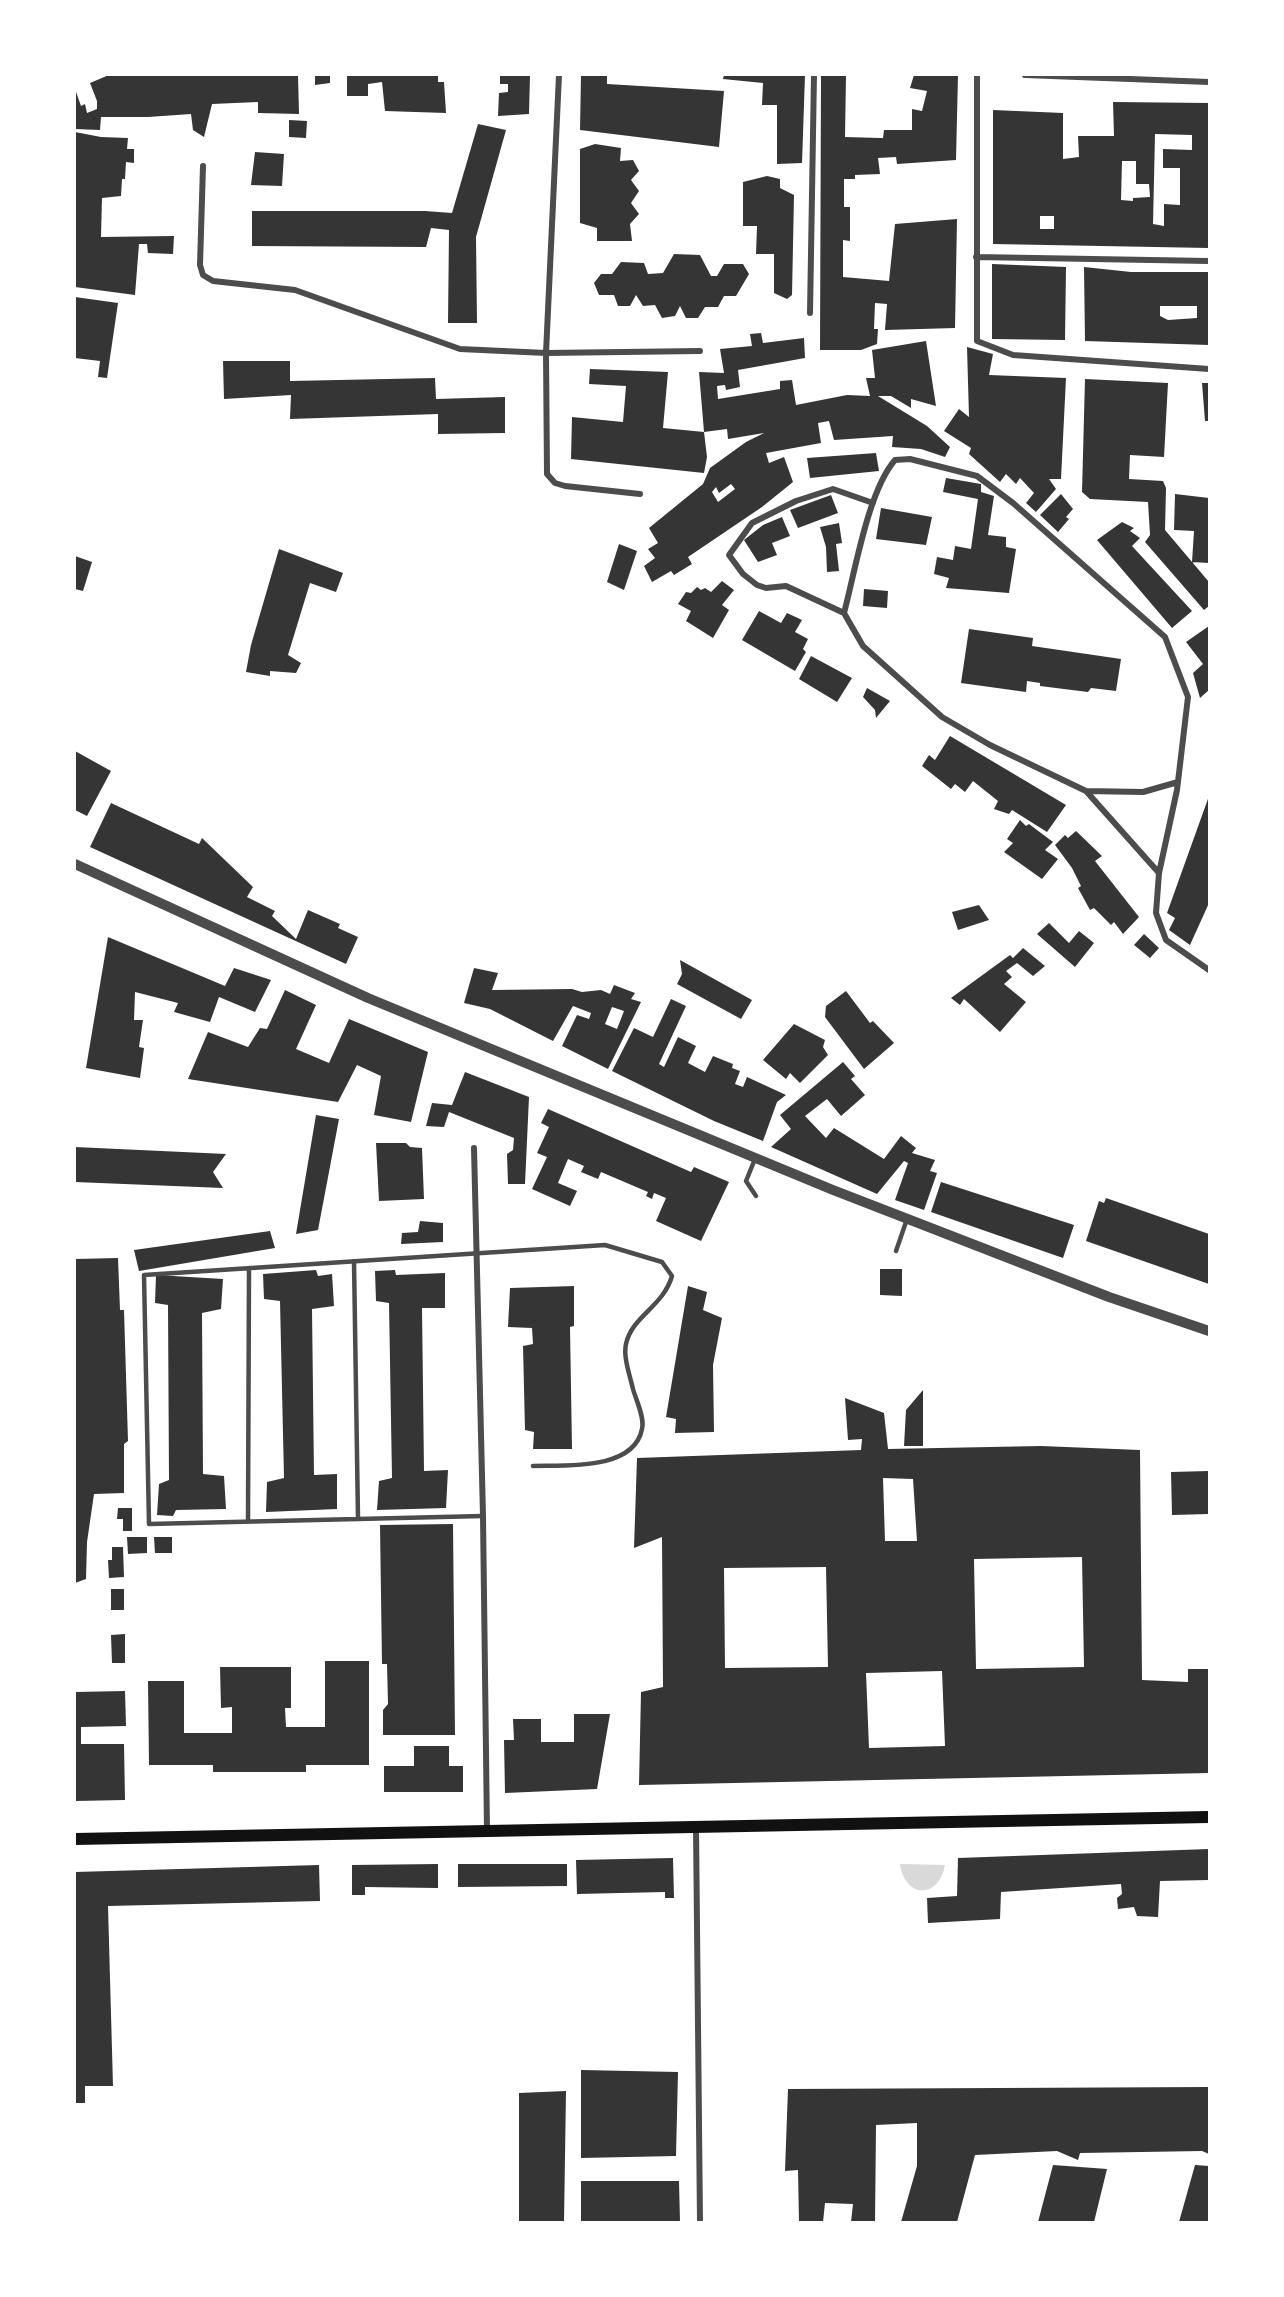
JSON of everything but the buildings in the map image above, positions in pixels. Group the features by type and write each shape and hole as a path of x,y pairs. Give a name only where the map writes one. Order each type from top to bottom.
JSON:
{"main road":[{"path":"75,1839 1209,1817"}],"street":[{"path":"559,75 546,353 547,474 555,483 565,486 640,494"},
{"path":"810,313 814,75"},
{"path":"977,75 977,341 1013,355 1209,369"},
{"path":"1025,75 1209,82"},
{"path":"203,166 200,265 203,275 213,281 295,290 459,349 546,353 700,351"},
{"path":"976,257 1209,261"},
{"path":"844,614 873,503 887,470 895,460 910,459 977,476 1012,502 1166,638 1188,697 1178,782 1159,873 1156,913 1166,939 1209,970"},
{"path":"873,503 833,489 796,501 752,522 729,555 743,574 757,585 766,588 786,586 844,614 863,646 942,717 990,745 1086,791 1159,873"},
{"path":"1086,791 1143,792 1178,782"},
{"path":"75,864 368,998 756,1158 1109,1297 1209,1331"},
{"path":"474,1148 483,1516 487,1831"},
{"path":"696,1827 700,2222"}],"lane":[{"path":"756,1158 746,1181 756,1196"},
{"path":"896,1251 907,1219"},
{"path":"483,1516 149,1524 144,1275 604,1245 662,1262 672,1276 668,1289 634,1325 625,1344 628,1368 643,1427 638,1442 620,1456 598,1463 533,1466"},
{"path":"354,1261 358,1519"},
{"path":"248,1522 249,1268"}],"shaded area":[{"path":"900,1864 945,1865 942,1876 936,1884 929,1889 922,1890 915,1889 908,1884"}]}
